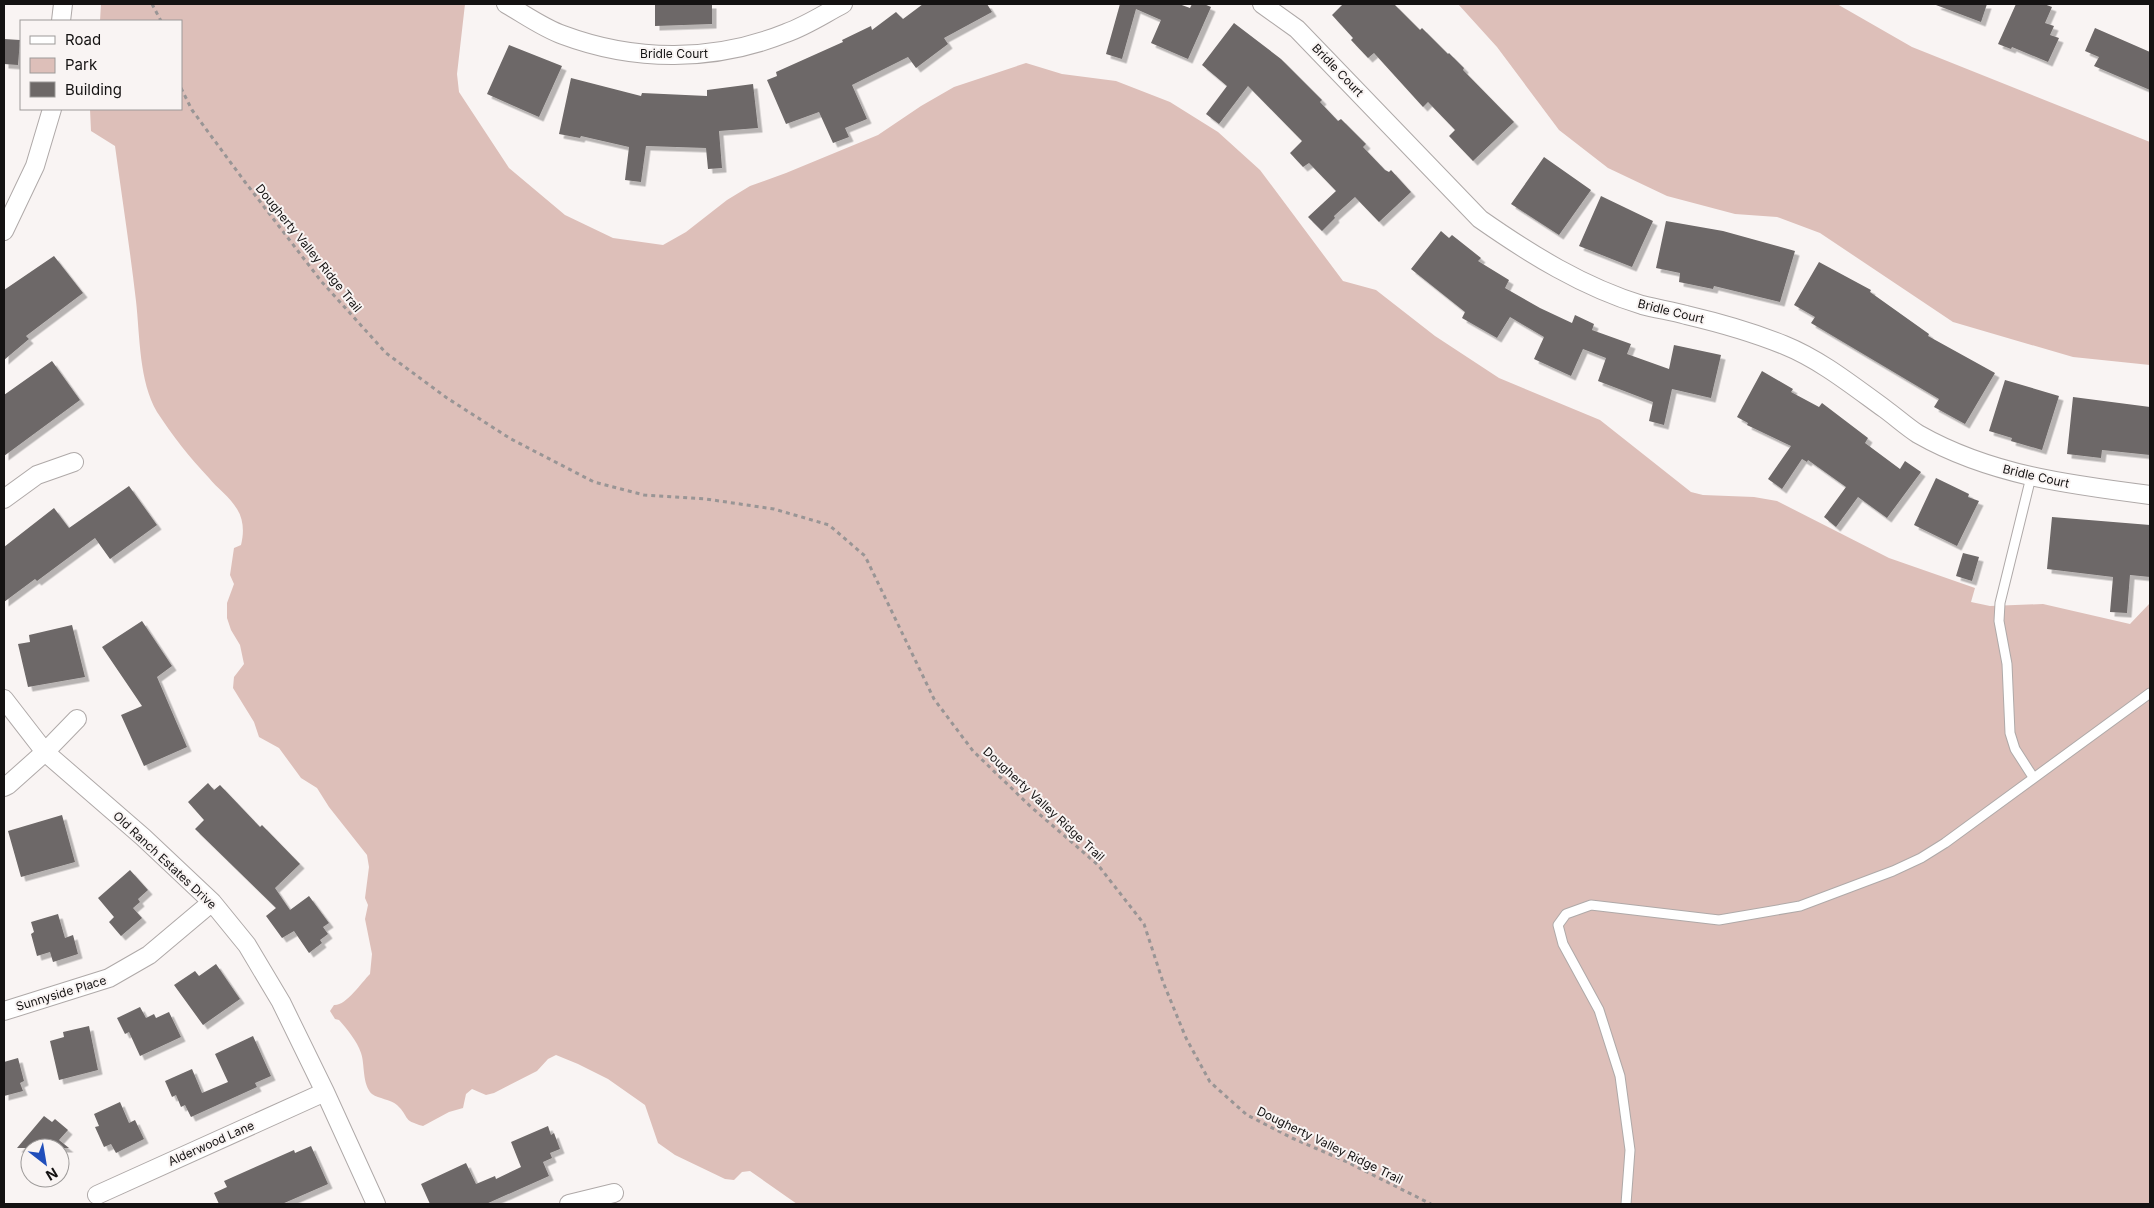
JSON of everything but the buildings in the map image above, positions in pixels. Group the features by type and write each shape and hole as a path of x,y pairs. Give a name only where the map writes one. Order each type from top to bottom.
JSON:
{"street":[{"path":"61,20 63,4"},
{"name":"Bridle Court","path":"506,4 562,35 630,54 685,56 716,53 786,34 843,4"},
{"name":"Bridle Court","path":"1262,4 1297,28 1480,219 1515,244 1566,273 1602,291 1643,305 1746,330 1786,346 1815,360 1844,379 1918,434 1991,466 2070,485 2150,495"},
{"path":"4,232 35,166 52,110"},
{"path":"4,499 37,475 74,462"},
{"name":"Old Ranch Estates Drive","path":"4,699 45,752 144,837 212,902 247,945 276,994 325,1092 376,1204"},
{"path":"4,787 45,752 76,719"},
{"name":"Sunnyside Place","path":"4,1011 109,978 149,955 212,902"},
{"name":"Alderwood Lane","path":"97,1194 325,1092"},
{"path":"569,1204 614,1193"}],"lane":[{"path":"2031,477 2000,603 1999,620 2007,664 2010,733 2015,749 2033,777"},
{"path":"1626,1204 1630,1150 1620,1076 1600,1010 1573,964 1559,934 1558,925 1566,914 1591,905 1719,920 1800,906 1921,858 1988,813 2033,777 2150,693"}],"path":[{"path":"152,4 160,20"},
{"name":"Dougherty Valley Ridge Trail","path":"182,90 192,110 321,280 386,353 448,398 511,439 594,482 644,495 706,499 774,508 828,525 865,556 934,699 973,751 1030,806 1098,865 1144,924 1163,982 1186,1038 1210,1082 1247,1115 1431,1204"}],"green space":[{"path":"101,4 465,4 457,74 459,92 509,168 565,215 613,238 663,245 686,232 727,200 750,186 878,135 921,106 954,87 1026,63 1062,74 1116,81 1170,102 1218,132 1260,170 1343,281 1376,290 1435,336 1499,378 1600,420 1691,492 1703,495 1754,497 1777,501 1889,558 1975,588 1971,602 1990,606 2043,604 2130,624 2150,603 2150,1204 797,1204 750,1171 742,1172 734,1180 725,1179 675,1155 658,1143 645,1105 608,1079 556,1055 548,1059 537,1071 494,1093 486,1095 472,1089 466,1094 463,1108 449,1112 423,1126 411,1122 397,1105 375,1096 369,1090 365,1080 359,1049 348,1031 339,1020 335,1019 330,1011 334,1005 348,998 370,974 372,954 365,919 368,905 365,898 369,867 367,855 329,807 317,788 301,778 279,748 259,737 254,722 233,688 234,677 244,664 240,645 231,630 227,618 227,603 234,584 230,575 234,548 241,545 242,540 243,527 241,518 231,500 212,482 175,438 151,400 141,358 134,282 115,146 91,131 90,110 182,110 182,20 100,20"},
{"path":"1458,4 1837,4 1912,47 2150,142 2150,365 2073,357 1953,322 1820,233 1777,217 1735,214 1667,196 1608,168 1559,130 1497,47"}]}
